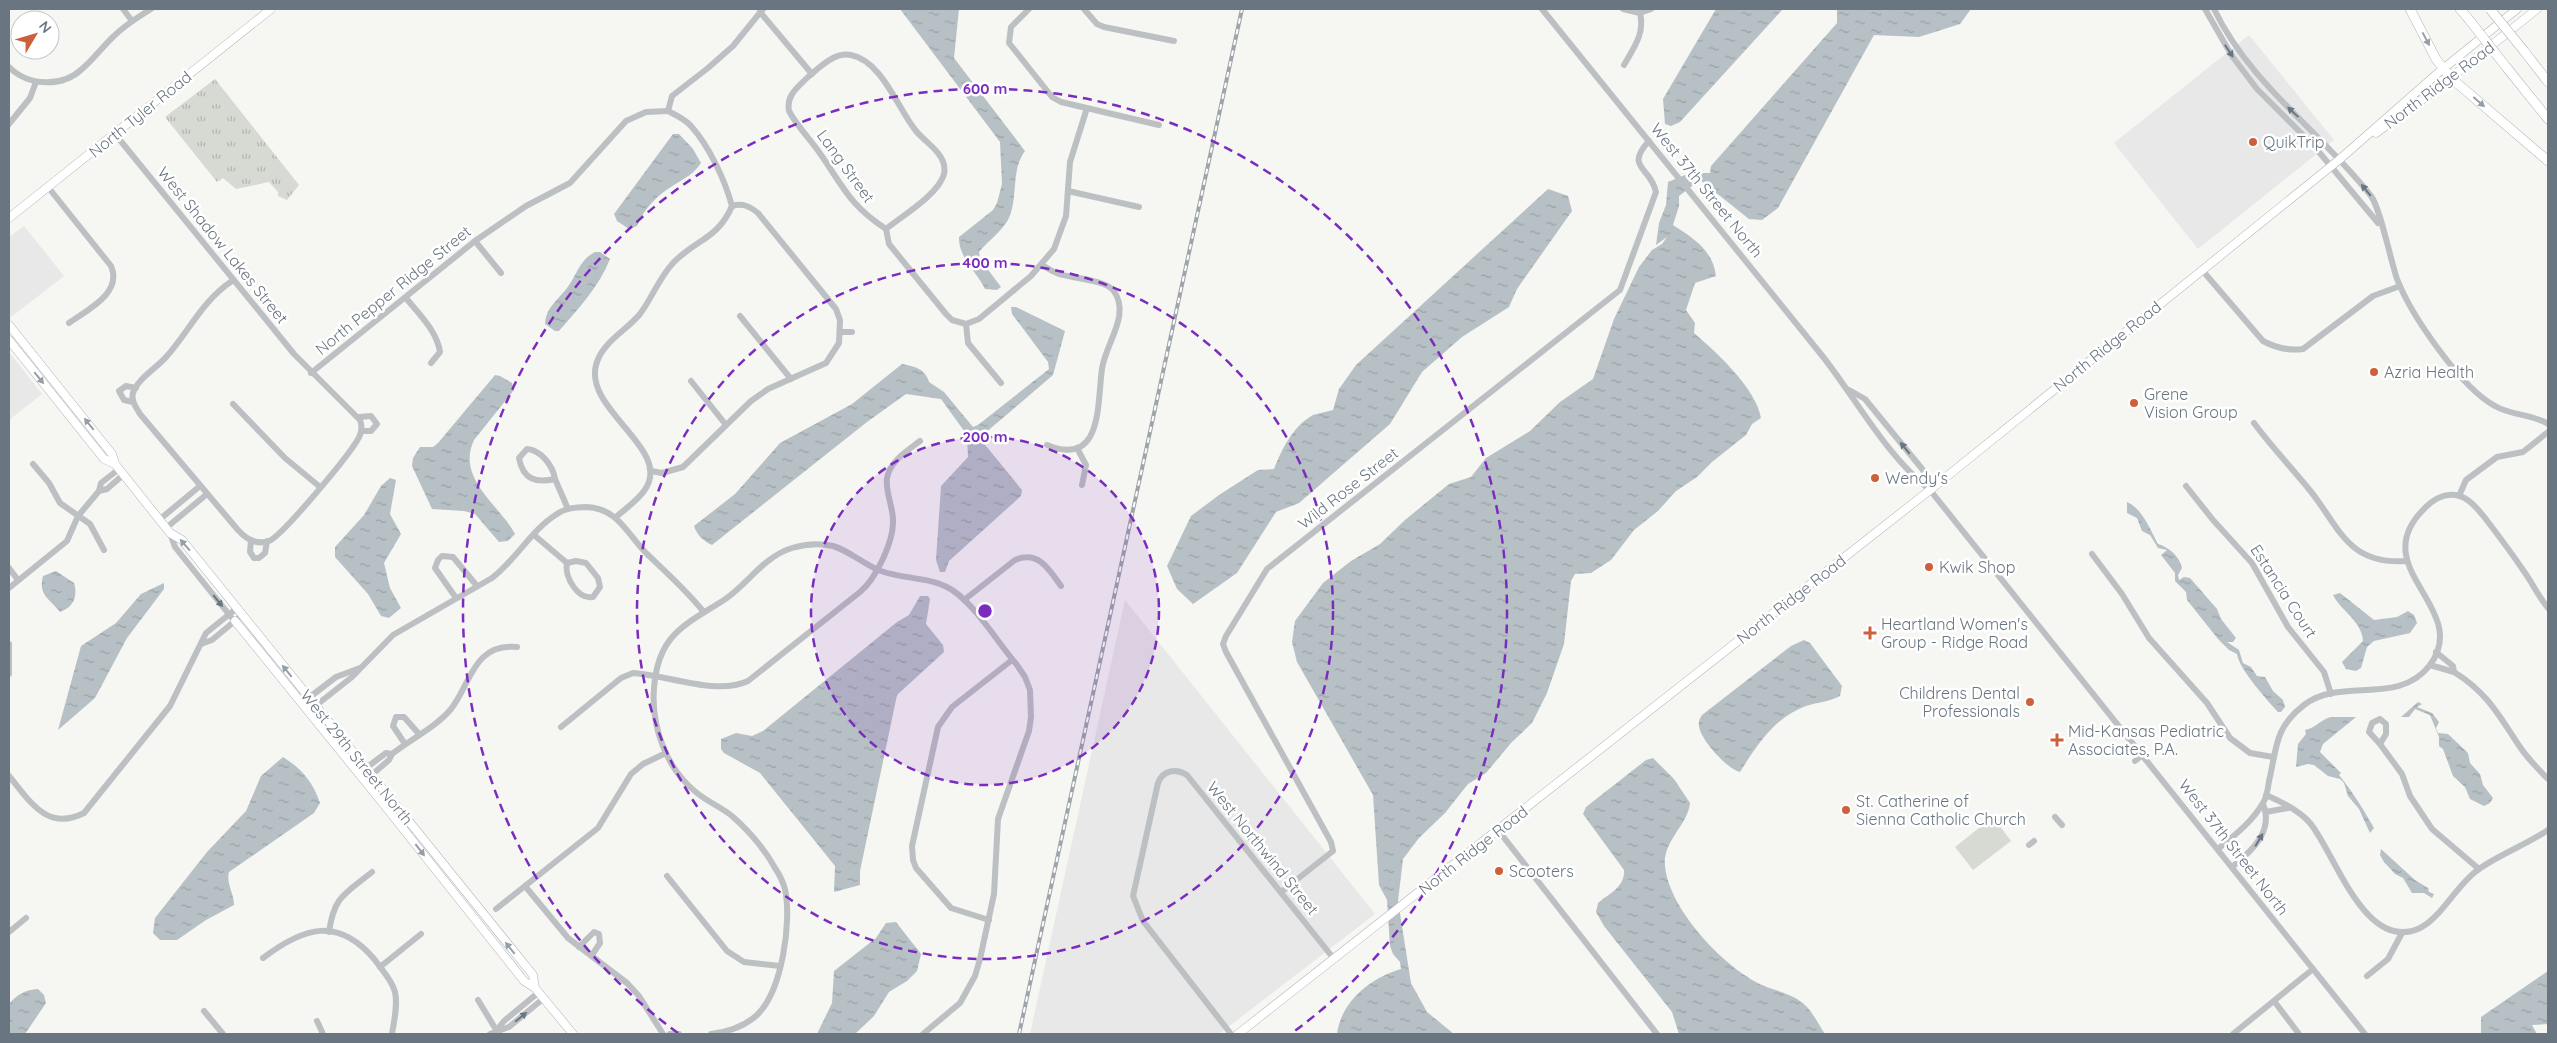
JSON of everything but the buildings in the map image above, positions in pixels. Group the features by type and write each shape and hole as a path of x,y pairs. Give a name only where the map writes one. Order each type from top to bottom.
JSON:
{"highway":[{"path":"2410,9 2443,69 2451,78 2548,162"},
{"path":"2460,9 2548,119"},
{"path":"2490,9 2548,82"}],"main road":[{"name":"North Tyler Road","path":"9,218 271,9"},
{"name":"North Ridge Road","path":"1238,1034 1930,490 2331,167 2443,69 2517,9"},
{"name":"North Ridge Road","path":"2340,159 2451,78 2537,9"},
{"name":"West 29th Street North","path":"9,325 112,454 119,469 159,520 168,530 182,540 362,771 453,877 533,975 539,993"},
{"name":"West 29th Street North","path":"9,340 104,459 119,469"},
{"name":"West 29th Street North","path":"235,622 306,700"},
{"name":"West 29th Street North","path":"368,778 446,883 524,981 539,993 573,1034"}],"street":[{"path":"123,9 132,21"},
{"path":"9,67 23,77 36,82 63,80 74,75 132,21 151,9"},
{"path":"1029,9 1011,27 1009,43 1044,90 1056,100 1159,125"},
{"path":"1084,9 1097,24 1104,27 1174,41"},
{"name":"West 37th Street North","path":"1542,9 1849,390 1856,406 1914,477 1930,490 2144,754 2366,1034"},
{"path":"1623,9 1640,13 1651,9"},
{"path":"2205,9 2222,41 2262,95 2304,135 2381,226"},
{"path":"2214,9 2237,47 2262,80 2340,159 2373,199 2400,286 2414,316 2480,396 2500,409 2548,424"},
{"path":"732,206 724,181 700,138 691,126 668,111 672,96 733,46 761,10 812,74"},
{"path":"1624,65 1640,37 1642,24 1640,13"},
{"name":"Lang Street","path":"850,54 866,62 887,85 917,132 942,160 945,168 935,190 886,229 859,210 842,190 820,153 789,111 788,105 794,91 812,74 838,55 850,54"},
{"path":"9,124 30,98 36,82"},
{"path":"886,229 889,244 952,320 966,324 978,319 1042,265 1058,238 1066,216 1070,162 1086,108"},
{"name":"North Pepper Ridge Street","path":"362,431 371,431 377,424 371,416 359,417 311,373 475,241 526,206 570,182 626,120 646,112 668,111"},
{"name":"West Shadow Lakes Street","path":"115,134 232,281 311,373"},
{"name":"Wild Rose Street","path":"1281,892 1333,851 1331,842 1226,652 1224,644 1226,636 1267,569 1620,290 1656,192 1654,181 1639,166 1638,158 1640,151 1650,141"},
{"path":"48,188 111,266 114,274 114,281 110,290 69,323"},
{"path":"1068,192 1139,207"},
{"path":"616,517 644,492 651,471 643,452 597,388 595,378 596,366 601,353 638,316 673,263 717,230 732,206 740,204 751,207 768,224 836,309 841,332 839,343 826,363 759,395 683,466 662,473 651,471"},
{"path":"475,241 501,273"},
{"path":"1042,265 1056,273 1106,285 1118,297 1117,327 1102,369 1099,410 1092,433 1086,442 1069,451 1061,451 1047,445"},
{"path":"2202,270 2263,341 2290,351 2303,349 2373,296 2400,286"},
{"path":"133,402 136,388 168,355 205,304 232,281"},
{"path":"406,298 435,334 440,352 431,363"},
{"path":"740,316 791,379"},
{"path":"966,324 968,343 1001,383"},
{"path":"841,332 852,332"},
{"path":"25,359 32,354"},
{"path":"691,381 726,425"},
{"path":"136,388 126,386 119,391 124,400 133,402 200,486 238,530 251,540 267,541 274,538 320,487 358,440 362,431 359,417"},
{"name":"West 37th Street North","path":"1849,390 1865,399 1883,420 1923,470 1930,490"},
{"path":"234,404 285,458 320,487"},
{"path":"2254,424 2313,494 2338,534 2354,548 2374,558 2406,561"},
{"path":"2459,496 2466,480 2497,456 2523,452 2548,432"},
{"path":"561,727 621,678 633,673 725,688 748,681 868,586 877,570 893,530 887,478 900,456 920,441"},
{"path":"1077,448 1086,466 1082,484"},
{"path":"555,479 533,481 522,466 519,455 527,449 534,449 550,467 564,495 568,509"},
{"path":"33,464 49,483 60,504 96,531 104,550"},
{"path":"9,588 66,541 78,516 99,491 101,483 119,469"},
{"path":"159,520 200,486"},
{"name":"Estancia Court","path":"2186,486 2213,520 2252,563 2288,627 2324,672 2331,694"},
{"path":"168,530 207,494"},
{"path":"2218,849 2240,830 2263,804 2281,728 2293,713 2315,698 2331,694 2393,689 2412,680 2430,665 2436,652 2439,623 2433,607 2411,574 2406,561 2406,538 2409,527 2416,516 2434,501 2444,496 2459,496 2469,501 2483,515 2548,608"},
{"path":"313,709 361,668 393,635 506,567 550,518 568,509 590,507 604,510 616,517 647,554 675,578 703,611"},
{"name":"West 29th Street North","path":"168,530 175,547 235,622"},
{"path":"534,535 567,563 580,562 588,566 599,582 600,587 597,594 588,598 580,594 568,578 566,572 567,563"},
{"path":"251,540 250,552 254,558 259,558 265,553 267,541"},
{"path":"711,1034 732,1030 757,1015 774,990 780,966 787,911 785,888 775,867 730,815 698,794 686,783 666,753 656,724 654,690 656,676 666,646 682,626 703,611 726,599 779,553 806,544 834,546 877,570 947,586 964,600 1012,660 1025,677 1030,690 1032,706 1029,731 998,819 994,894 975,976 960,1003 923,1034"},
{"path":"2092,554 2122,594 2149,638 2207,703 2230,738 2250,753 2273,757"},
{"path":"456,598 436,568 438,560 442,556 453,557 477,586"},
{"path":"964,600 1015,560 1024,556 1033,557 1043,562 1061,586"},
{"path":"9,568 18,580"},
{"path":"9,776 41,812 57,819 69,819 84,813 90,808 170,706 206,634 229,614 239,612"},
{"path":"201,644 235,622 239,612"},
{"path":"215,626 220,633"},
{"path":"9,644 9,674"},
{"path":"368,778 392,754 450,710 473,667 504,646 517,646"},
{"path":"2436,652 2454,666 2454,672"},
{"path":"989,920 951,908 916,868 913,860 912,846 938,727 952,707 1012,660"},
{"path":"2430,665 2454,672 2472,683 2489,699 2520,747 2548,779"},
{"path":"306,700 336,677 361,668"},
{"path":"406,744 393,726 396,717 404,717 419,734"},
{"path":"2380,744 2402,774 2410,796 2432,830 2479,869"},
{"path":"362,771 386,753 392,754"},
{"path":"496,909 598,828 624,784 637,768 666,753"},
{"path":"2135,761 2144,754"},
{"name":"West Northwind Street","path":"1232,1034 1143,921 1135,906 1135,886 1158,782 1163,775 1174,770 1187,775 1334,959"},
{"path":"2266,795 2281,801 2288,808 2300,813 2310,823 2340,876 2374,920 2392,931 2402,933 2413,931 2429,923 2457,889 2479,869 2548,830"},
{"path":"2232,867 2251,852 2261,837 2266,824 2266,812 2263,804"},
{"path":"2266,812 2288,808"},
{"path":"2055,817 2062,825"},
{"path":"1498,830 1657,1034"},
{"path":"329,932 332,911 336,904 372,872"},
{"path":"667,876 727,951 744,962 780,966"},
{"path":"446,883 453,877"},
{"path":"525,886 568,938 613,970 633,989 663,1034"},
{"path":"9,932 26,918"},
{"path":"263,958 292,937 312,932 329,932 355,939 380,967 395,993 392,1034"},
{"path":"579,947 590,934 594,932 599,934 600,943 592,956"},
{"path":"2367,976 2388,959 2402,933"},
{"path":"380,967 421,934"},
{"path":"2233,1034 2313,969"},
{"path":"478,1000 495,1033 509,1026 539,993"},
{"path":"2274,1001 2300,1034"},
{"path":"204,1011 223,1034"},
{"path":"317,1021 323,1034"},
{"path":"670,1034 679,1034"}],"shaded area":[{"path":"2249,35 2334,140 2198,249 2114,143"},
{"path":"24,226 64,276 11,317 9,314 9,237"},
{"path":"9,352 42,394 9,420"},
{"path":"1125,600 1375,914 1219,1034 1030,1034"}],"green space":[{"path":"215,79 299,185 287,200 278,196 278,192 269,182 236,189 223,178 217,182 165,117"},
{"path":"1993,817 2011,841 1973,870 1955,847"}],"water":[{"path":"900,9 959,9 954,58 1025,151 1018,167 1013,203 1008,220 1002,229 979,252 980,259 1001,287 997,290 985,289 965,258 959,237 993,210 997,203 1002,184 1000,142"},
{"path":"1716,9 1783,9 1680,122 1671,126 1665,124 1663,99"},
{"path":"1837,9 1971,9 1960,24 1919,37 1874,35 1778,208 1762,220 1749,219 1700,180 1679,196 1679,206 1673,225 1701,246 1711,259 1716,276 1695,283 1686,310 1695,323 1694,333 1734,371 1752,395 1761,418 1752,424 1746,435 1712,462 1697,477 1676,491 1658,511 1634,530 1611,560 1591,573 1575,574 1571,581 1564,644 1547,693 1532,723 1511,743 1486,773 1468,784 1445,813 1419,838 1403,859 1398,901 1411,983 1427,1012 1454,1034 1337,1034 1344,1012 1359,993 1378,978 1401,969 1400,962 1393,954 1390,946 1387,900 1379,885 1373,795 1297,662 1292,642 1295,621 1323,583 1351,561 1380,544 1405,520 1449,484 1471,477 1486,458 1530,431 1560,402 1593,379 1614,319 1639,267 1652,250 1662,244 1667,237 1656,245 1659,223 1666,205 1668,182 1690,173 1710,173 1711,166 1837,23"},
{"path":"673,134 679,134 693,149 701,163 686,178 657,198 647,208 637,226 629,229 617,221 614,214"},
{"path":"1548,189 1568,196 1572,211 1517,289 1509,307 1462,337 1422,372 1390,424 1299,503 1276,512 1237,573 1193,604 1177,589 1167,566 1191,516 1258,470 1274,469 1285,446 1300,425 1313,415 1333,410 1339,389 1356,365"},
{"path":"595,252 600,252 610,259 600,279 581,306 559,331 555,331 545,324 548,313 567,288 585,259"},
{"path":"1011,307 1016,307 1065,331 1053,375 984,434 982,441 1022,490 1021,496 949,561 945,572 940,572 936,560 941,486 968,457 967,435 941,399 906,394 867,422 712,545 703,540 699,535 694,526 735,494 780,443 852,404 902,364 922,371 929,382 944,392 973,427 978,425 1049,369 1048,362 1012,314"},
{"path":"495,375 512,383 514,390 474,440 470,454 471,467 475,479 515,534 508,541 499,542 475,514 464,511 432,509 412,466 413,458 420,447 433,447 438,443"},
{"path":"390,478 396,480 390,514 401,534 384,563 390,588 401,608 389,618 381,616 368,594 335,557 335,547 364,515 381,486"},
{"path":"2127,502 2142,514 2158,544 2166,547 2176,555 2182,568 2178,575 2179,580 2184,577 2190,578 2217,609 2221,619 2236,638 2233,642 2227,642 2239,650 2243,663 2251,667 2257,676 2265,677 2273,691 2283,700 2285,707 2281,712 2278,712 2254,684 2243,668 2237,654 2229,650 2218,639 2187,600 2186,592 2175,581 2175,573 2161,555 2167,550 2158,548 2150,535 2142,531 2137,518 2127,513"},
{"path":"56,571 74,583 75,588 75,597 72,604 60,612 43,592 42,588 43,576"},
{"path":"164,583 164,589 127,638 95,698 58,730 81,646 116,623 141,594"},
{"path":"2340,593 2374,620 2397,617 2408,611 2414,615 2417,623 2410,633 2374,641 2367,647 2361,668 2356,671 2346,669 2342,662 2363,641 2359,628 2333,595"},
{"path":"920,596 928,596 930,599 926,624 943,645 944,652 897,695 860,871 860,885 834,892 835,866 760,773 724,753 721,749 721,739 736,733 752,736 763,731 897,622 909,615"},
{"path":"1804,640 1810,643 1842,686 1840,696 1832,700 1806,706 1785,717 1760,742 1740,772 1735,770 1722,760 1704,738 1699,726 1702,715 1791,646"},
{"path":"2418,702 2422,704 2417,707 2432,713 2439,722 2436,728 2438,733 2448,734 2468,753 2470,763 2480,774 2483,785 2493,798 2490,803 2484,806 2470,799 2465,787 2453,776 2443,749 2439,746 2439,737 2430,715 2415,709 2409,717 2401,717"},
{"path":"2331,717 2356,717 2323,744 2320,752 2341,773 2339,775 2374,828 2370,833 2359,809 2348,796 2344,783 2340,779 2328,776 2314,765 2308,764 2296,767 2298,744 2306,734 2305,730"},
{"path":"283,757 301,771 314,789 320,803 314,813 229,872 228,876 234,905 206,920 177,940 160,940 153,933 155,918 207,852 246,811 261,776"},
{"path":"1653,758 1674,779 1690,803 1685,819 1671,841 1665,857 1669,882 1686,916 1712,947 1740,972 1760,984 1801,1001 1811,1012 1825,1034 1679,1034 1672,1012 1604,926 1596,912 1598,903 1612,893 1619,885 1624,876 1624,870 1583,814 1586,807 1646,760"},
{"path":"2381,849 2415,880 2428,888 2429,892 2434,894 2432,898 2424,893 2412,893 2403,878 2395,874 2384,862 2380,855"},
{"path":"896,922 921,954 917,971 907,981 889,992 874,1016 855,1034 817,1034 832,1003 834,971 876,938 886,923"},
{"path":"2548,971 2548,1024 2532,1025 2537,1034 2481,1034 2481,1017"},
{"path":"38,989 44,995 46,1003 25,1034 9,1034 9,1004 22,993"}],"railway":[{"path":"1019,1034 1242,9"}],"place":[{"name":"QuikTrip","path":"2253,142"},
{"name":"Azria Health","path":"2374,372"},
{"name":"Grene Vision Group","path":"2134,403"},
{"name":"Wendy's","path":"1875,478"},
{"name":"Kwik Shop","path":"1929,567"},
{"name":"Heartland Women's Group - Ridge Road","path":"1870,633"},
{"name":"Childrens Dental Professionals","path":"2030,702"},
{"name":"Mid-Kansas Pediatric Associates, P.A.","path":"2057,740"},
{"name":"St. Catherine of Sienna Catholic Church","path":"1846,810"},
{"name":"Scooters","path":"1499,871"}]}
